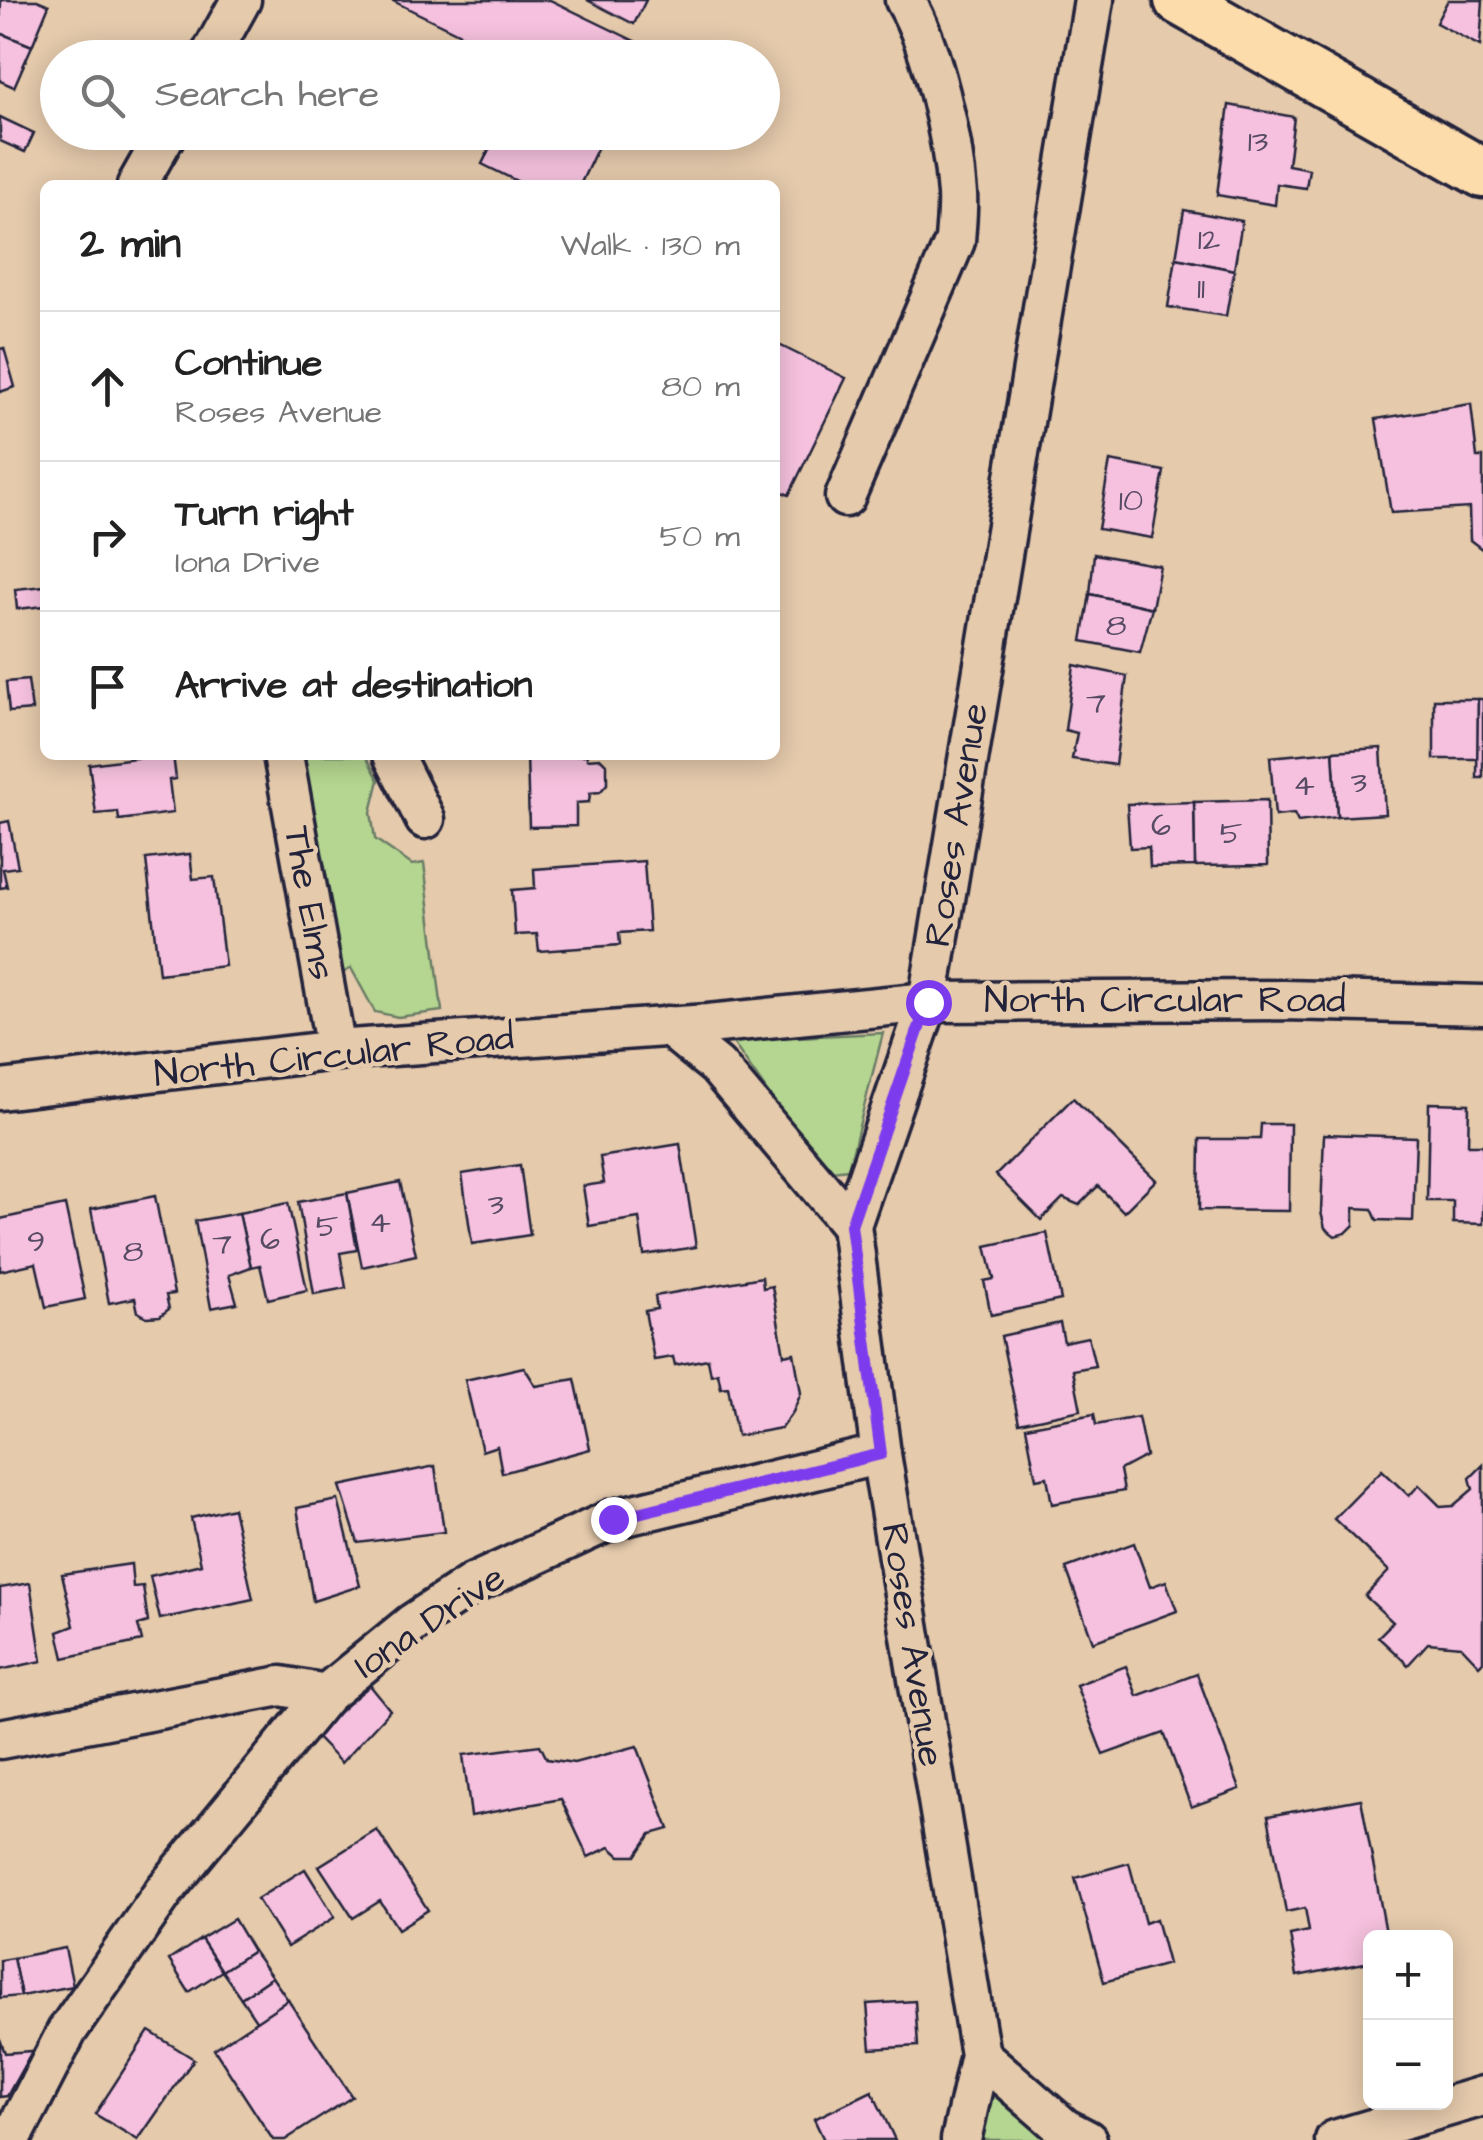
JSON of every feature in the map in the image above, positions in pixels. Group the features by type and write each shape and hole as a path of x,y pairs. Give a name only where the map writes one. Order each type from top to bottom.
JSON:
{"main road":[{"path":"1179,0 1483,173"}],"street":[{"path":"219,40 241,0"},
{"path":"845,497 955,240 957,195 942,106 915,17 905,0"},
{"name":"Roses Avenue","path":"980,2056 881,1454 851,1225 928,1002 1094,0"},
{"path":"140,180 157,150"},
{"name":"The Elms","path":"284,760 336,1050"},
{"path":"395,760 425,819"},
{"name":"North Circular Road","path":"0,1090 336,1050 848,1012 928,1002 1299,1000 1483,1005"},
{"path":"668,1026 718,1066 851,1225"},
{"name":"Iona Drive","path":"11,2140 67,2031 165,1890 326,1694 413,1623 472,1584 613,1519 881,1454"},
{"name":"Iona Drive","path":"0,1739 281,1686 326,1694"},
{"path":"961,2140 980,2056 1064,2128 1087,2140"},
{"path":"1335,2140 1483,2096"}],"green space":[{"path":"302,760 368,760 379,780 371,812 375,839 412,865 424,863 442,1011 398,1017 375,1012 351,968 337,977"},
{"path":"883,1033 848,1169 823,1172 731,1040"},
{"path":"995,2086 1063,2140 978,2140"}],"building":[{"path":"1,0 37,0 49,5 32,46 0,33"},
{"path":"391,0 550,0 633,40 472,40"},
{"path":"587,0 646,0 634,24"},
{"path":"1448,0 1483,0 1480,46 1436,23"},
{"path":"0,33 32,46 14,87 0,81"},
{"path":"1229,105 1294,117 1288,165 1309,169 1306,188 1277,184 1275,205 1217,195"},
{"path":"0,117 34,133 25,152 0,141"},
{"path":"489,150 597,150 582,180 515,180 482,164"},
{"path":"1184,210 1242,221 1234,270 1176,258"},
{"path":"1176,258 1234,270 1226,316 1168,307"},
{"path":"780,345 846,378 789,495 780,491"},
{"path":"4,348 15,387 0,392 0,349"},
{"path":"1471,404 1477,457 1483,457 1483,550 1470,540 1469,508 1391,513 1376,419"},
{"path":"1110,461 1164,471 1152,538 1098,529"},
{"path":"1094,554 1160,566 1152,608 1090,594"},
{"path":"40,586 40,607 17,609 15,589"},
{"path":"1090,594 1152,608 1140,652 1082,641"},
{"path":"1074,665 1127,676 1115,765 1072,759 1077,733 1065,730"},
{"path":"28,680 32,710 9,712 6,682"},
{"path":"1434,699 1478,699 1478,759 1434,759"},
{"path":"1478,699 1483,699 1483,778 1477,778"},
{"path":"1381,748 1385,814 1337,817 1333,751"},
{"path":"1333,751 1337,817 1298,822 1294,814 1275,816 1270,757"},
{"path":"174,760 176,779 169,780 173,813 119,820 118,812 96,814 89,764"},
{"path":"527,760 602,760 607,765 607,784 600,792 590,793 589,802 576,803 576,826 529,827"},
{"path":"1267,800 1268,865 1195,866 1194,802"},
{"path":"1194,802 1195,866 1150,867 1149,847 1130,848 1127,804"},
{"path":"9,821 18,867 3,869 7,887 0,888 0,823"},
{"path":"190,854 193,879 214,877 225,966 159,974 146,859"},
{"path":"644,861 649,931 619,933 620,945 539,951 537,934 515,935 512,890 535,888 534,869"},
{"path":"1073,1098 1156,1180 1124,1212 1098,1186 1079,1205 1063,1198 1041,1220 996,1175"},
{"path":"1429,1103 1469,1104 1468,1145 1483,1145 1483,1224 1453,1223 1453,1201 1427,1201"},
{"path":"1261,1124 1290,1124 1289,1211 1199,1210 1200,1139 1260,1139"},
{"path":"1324,1134 1416,1137 1413,1221 1377,1220 1372,1209 1354,1208 1354,1225 1346,1233 1335,1236 1325,1228 1321,1212"},
{"path":"680,1144 696,1247 644,1255 639,1218 589,1226 583,1186 604,1183 600,1157"},
{"path":"520,1165 530,1235 472,1244 462,1174"},
{"path":"400,1182 416,1255 362,1267 347,1193"},
{"path":"347,1193 357,1250 340,1253 346,1288 314,1294 298,1202"},
{"path":"155,1196 174,1294 166,1295 169,1309 160,1316 147,1317 138,1312 135,1298 109,1303 91,1209"},
{"path":"288,1203 307,1290 268,1299 260,1265 251,1267 239,1213"},
{"path":"65,1205 85,1299 46,1307 36,1263 0,1271 0,1219"},
{"path":"239,1213 251,1267 229,1275 237,1303 211,1308 195,1221"},
{"path":"1047,1233 1061,1300 991,1315 984,1281 994,1279 986,1246"},
{"path":"762,1277 763,1288 772,1286 784,1355 794,1353 801,1393 781,1428 737,1436 728,1387 721,1388 718,1373 711,1375 708,1359 675,1365 673,1357 654,1360 645,1311 657,1309 655,1296"},
{"path":"1060,1323 1064,1342 1088,1337 1095,1366 1073,1370 1081,1410 1019,1423 1001,1336"},
{"path":"524,1367 536,1386 575,1379 590,1449 502,1473 497,1446 482,1451 465,1380"},
{"path":"1094,1414 1096,1425 1138,1417 1146,1456 1120,1470 1124,1491 1052,1504 1047,1477 1036,1479 1026,1427"},
{"path":"1483,1465 1483,1661 1479,1665 1461,1646 1428,1643 1408,1665 1378,1637 1393,1622 1365,1596 1389,1571 1334,1519 1382,1470 1409,1496 1419,1485 1441,1507 1453,1506 1473,1489 1470,1478"},
{"path":"435,1466 444,1532 358,1543 340,1486"},
{"path":"338,1500 360,1586 313,1601 297,1508"},
{"path":"233,1508 253,1599 160,1619 150,1576 201,1564 191,1518"},
{"path":"1134,1543 1150,1587 1166,1581 1177,1611 1093,1642 1066,1568"},
{"path":"131,1564 133,1587 143,1586 148,1622 138,1625 142,1641 64,1658 58,1632 74,1626 62,1574"},
{"path":"30,1583 42,1661 0,1670 0,1588"},
{"path":"1126,1666 1137,1696 1197,1674 1240,1789 1191,1807 1164,1733 1103,1755 1076,1685"},
{"path":"369,1684 390,1710 341,1763 314,1735"},
{"path":"540,1745 547,1759 574,1763 637,1746 669,1829 651,1834 636,1856 620,1856 610,1847 588,1857 561,1799 471,1816 463,1755"},
{"path":"1361,1799 1386,1930 1363,1930 1363,1963 1297,1976 1290,1935 1309,1931 1305,1908 1286,1912 1268,1816"},
{"path":"377,1830 428,1910 398,1929 380,1901 353,1918 319,1866"},
{"path":"1129,1863 1145,1923 1156,1919 1168,1964 1104,1982 1075,1878"},
{"path":"305,1869 335,1917 287,1947 257,1899"},
{"path":"234,1919 253,1951 222,1971 201,1939"},
{"path":"201,1939 222,1971 189,1992 169,1960"},
{"path":"65,1948 73,1986 21,1996 13,1958"},
{"path":"253,1951 272,1977 241,1998 222,1971"},
{"path":"13,1958 21,1996 0,1998 0,1960"},
{"path":"272,1977 288,2000 257,2022 241,1998"},
{"path":"288,2000 352,2097 285,2140 273,2140 214,2049"},
{"path":"915,2001 918,2046 871,2049 867,2004"},
{"path":"149,2031 194,2059 138,2140 95,2114"},
{"path":"0,2039 5,2053 32,2051 7,2096 0,2097"},
{"path":"872,2091 895,2140 824,2140 814,2119"}],"route":[{"path":"613,1519 881,1454 851,1225 928,1002"}]}
